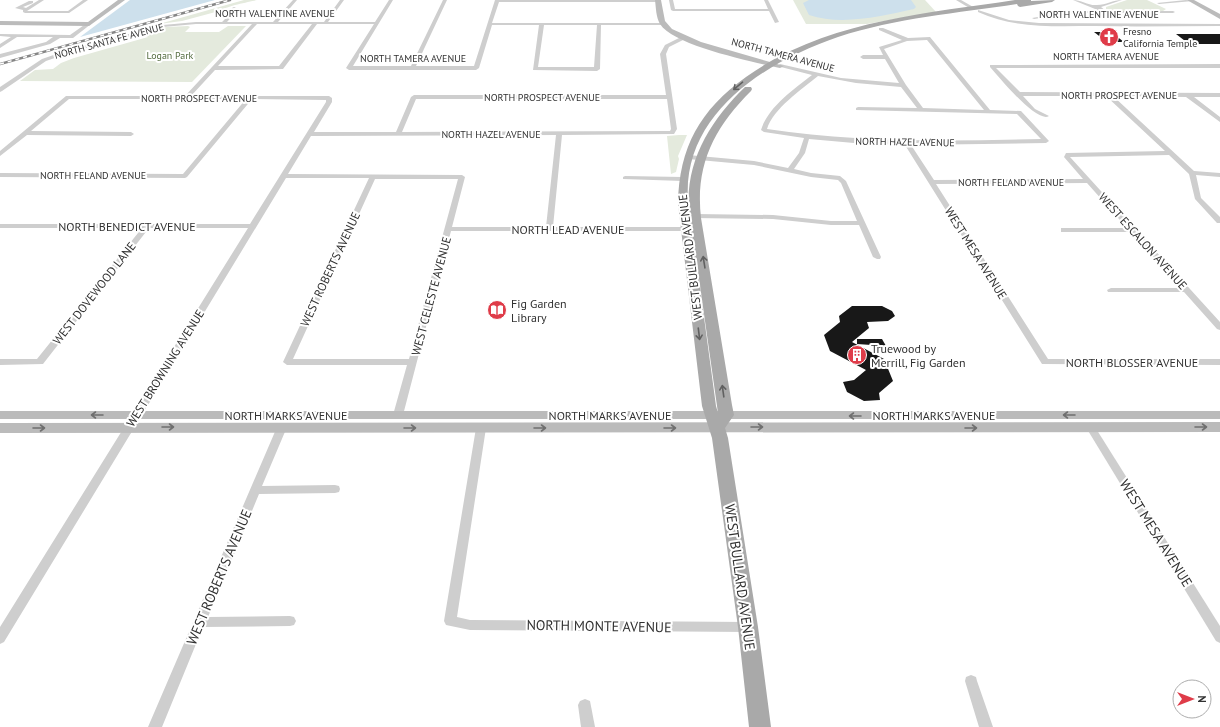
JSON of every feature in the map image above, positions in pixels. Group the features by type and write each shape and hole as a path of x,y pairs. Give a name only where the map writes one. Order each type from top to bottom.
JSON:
{"main road":[{"path":"0,24 90,24 122,0"},
{"path":"658,0 663,24 667,29 683,38"},
{"path":"694,158 721,116 752,85 780,66 820,47 881,29 963,14 987,6 1028,0"},
{"path":"694,158 704,122 715,107 747,78 770,63 818,42 845,33 890,22 1052,0"},
{"path":"1191,0 1220,17"},
{"name":"NORTH TAMERA AVENUE","path":"683,38 780,66"},
{"name":"WEST BULLARD AVENUE","path":"694,158 683,179 683,204 691,270 699,288 698,302 718,419 748,627 760,727"},
{"name":"WEST BULLARD AVENUE","path":"694,158 694,193 696,216 711,314 718,419"},
{"path":"683,179 688,183 689,190 694,193"},
{"path":"698,302 703,313 711,314"},
{"name":"NORTH MARKS AVENUE","path":"0,415 513,415 718,419 869,428 1220,428"},
{"path":"328,427 343,422 391,420 398,415"},
{"path":"465,428 475,422 497,421 513,415"},
{"path":"869,428 879,423 940,422 953,419 960,415"},
{"name":"NORTH MARKS AVENUE","path":"0,428 481,428 718,419 960,415 1220,415"},
{"path":"1092,428 1094,424 1098,422 1182,420 1186,415"}],"street":[{"path":"41,0 26,9 17,8 27,3 41,0"},
{"path":"26,9 25,12 69,12 86,0"},
{"path":"274,23 294,0"},
{"path":"325,23 342,0"},
{"path":"376,23 391,0"},
{"path":"413,68 445,0"},
{"path":"658,0 497,0 490,24 663,24"},
{"path":"671,0 673,10 771,10"},
{"path":"766,0 777,22"},
{"name":"NORTH VALENTINE AVENUE","path":"958,0 994,18 1032,24 1220,25"},
{"path":"1075,0 1097,7 1105,12"},
{"path":"1097,7 1120,0"},
{"path":"1034,18 1073,12 1173,12 1160,3 1152,0"},
{"path":"1160,3 1191,0"},
{"path":"223,23 233,12 234,8"},
{"path":"186,98 256,23"},
{"path":"213,68 281,68 316,23"},
{"name":"NORTH VALENTINE AVENUE","path":"173,24 376,23"},
{"name":"NORTH TAMERA AVENUE","path":"376,23 349,68 476,68 490,24"},
{"path":"0,35 71,37 90,24"},
{"name":"NORTH SANTA FE AVENUE","path":"0,90 44,60 152,28 173,24"},
{"path":"542,24 535,69 597,69 599,24"},
{"path":"881,29 907,40"},
{"path":"0,46 16,36"},
{"path":"0,56 48,43 59,36"},
{"path":"669,97 663,54 664,50 672,42 683,38"},
{"path":"922,111 903,85 881,48 907,40 928,38 988,111"},
{"path":"863,57 885,57"},
{"name":"NORTH TAMERA AVENUE","path":"780,66 857,83 903,85"},
{"name":"NORTH TAMERA AVENUE","path":"1018,94 992,66 1220,66"},
{"name":"NORTH HAZEL AVENUE","path":"816,75 787,99 774,113 764,127 764,130 807,137 854,141 907,143 1046,141 1019,112 988,111"},
{"path":"1018,94 1033,110 1046,116"},
{"name":"NORTH PROSPECT AVENUE","path":"1018,94 1220,95"},
{"path":"1106,94 1192,173 1198,200 1220,221"},
{"path":"1188,95 1220,120"},
{"name":"NORTH PROSPECT AVENUE","path":"25,133 68,97 329,98"},
{"name":"NORTH PROSPECT AVENUE","path":"398,134 414,97 669,97"},
{"name":"NORTH HAZEL AVENUE","path":"310,134 672,133 674,129 669,97"},
{"name":"NORTH FELAND AVENUE","path":"0,175 185,176 250,98"},
{"name":"WEST BROWNING AVENUE","path":"0,638 310,134 329,102 329,98"},
{"path":"858,110 988,111"},
{"path":"0,154 25,133 131,134"},
{"path":"549,229 559,134"},
{"path":"789,171 802,153 807,137"},
{"name":"WEST MESA AVENUE","path":"907,143 1045,362"},
{"name":"WEST ESCALON AVENUE","path":"1170,153 1068,154 1069,159 1220,327"},
{"path":"694,158 754,164 811,175 840,178 844,182 861,224 877,257"},
{"path":"1192,173 1220,175"},
{"path":"283,176 373,176"},
{"name":"WEST CELESTE AVENUE","path":"373,176 462,177 398,415"},
{"name":"WEST ROBERTS AVENUE","path":"373,176 287,362 413,362"},
{"path":"625,178 683,179"},
{"name":"NORTH FELAND AVENUE","path":"932,182 1090,181"},
{"path":"696,216 773,217 831,223 861,224"},
{"name":"WEST DOVEWOOD LANE","path":"0,362 40,362 148,225"},
{"name":"NORTH BENEDICT AVENUE","path":"0,226 253,226"},
{"name":"NORTH LEAD AVENUE","path":"449,229 686,229"},
{"path":"1064,230 1133,230"},
{"path":"1111,290 1187,290"},
{"name":"NORTH BLOSSER AVENUE","path":"1045,362 1220,362"},
{"name":"WEST ROBERTS AVENUE","path":"155,727 282,427"},
{"name":"NORTH MONTE AVENUE","path":"481,428 450,621 470,625 748,627"},
{"name":"WEST MESA AVENUE","path":"1092,428 1220,637"},
{"path":"256,490 334,489"},
{"path":"200,622 290,621"},
{"path":"971,681 986,727"},
{"path":"585,705 588,727"}],"green space":[{"path":"244,0 257,0 182,21 159,24"},
{"path":"793,0 925,0 936,12 867,24 806,24"},
{"path":"1127,0 1147,0 1166,9 1163,11 1113,11 1106,9 1106,7"},
{"name":"Logan Park","path":"228,26 246,26 192,82 20,81 35,70 53,69 61,63 74,58 148,37 142,34 143,32 167,27 190,27 185,32 219,32"},
{"path":"687,135 678,156 679,159 676,172 671,174 667,136"}],"water":[{"path":"130,0 215,0 80,37"},
{"path":"809,0 911,0 916,7 914,9 875,17 835,20 809,15 803,3"}],"building":[{"name":"Fresno California Temple","path":"1094,32 1111,32 1124,42 1107,42"},
{"path":"1176,34 1220,34 1220,44 1189,44"},
{"name":"Truewood by Merrill, Fig Garden","path":"852,306 882,306 892,311 895,316 888,321 867,322 869,328 852,342 884,359 893,381 879,393 880,400 864,401 847,392 843,382 854,380 866,370 830,351 824,335 840,322 839,316"},
{"path":"857,339 882,339 886,346 857,344"}],"railway":[{"path":"0,64 230,0"}],"place":[{"name":"Fresno California Temple","path":"1109,37"},
{"name":"Fig Garden Library","path":"497,310"},
{"name":"Truewood by Merrill, Fig Garden","path":"857,355"}]}
